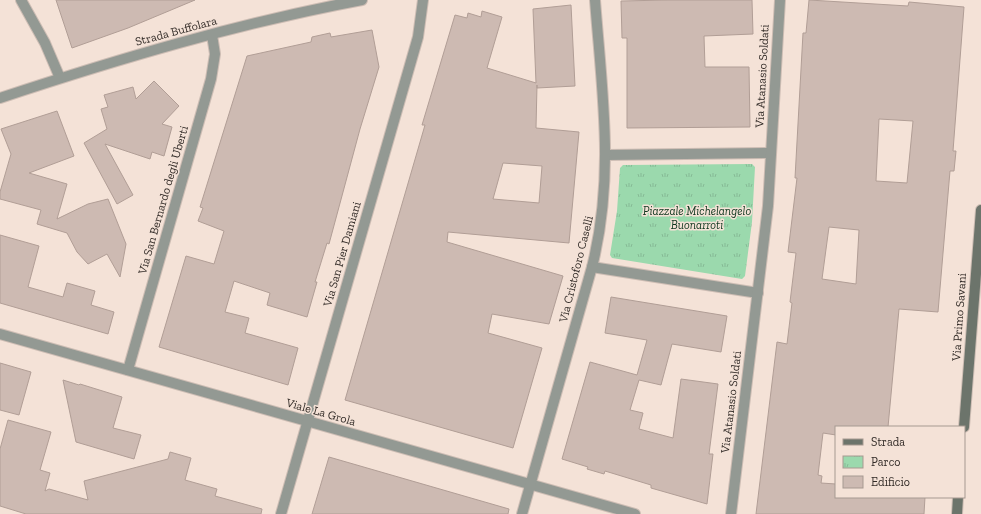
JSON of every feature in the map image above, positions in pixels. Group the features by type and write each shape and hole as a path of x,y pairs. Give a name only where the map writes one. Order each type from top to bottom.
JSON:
{"street":[{"path":"21,0 50,54 60,78"},
{"name":"Strada Buffolara","path":"0,98 60,78 212,35 304,11 344,2 362,0"},
{"name":"Via San Pier Damiani","path":"281,514 418,37 423,0"},
{"name":"Via Cristoforo Caselli","path":"522,514 592,267 602,226 606,155 595,0"},
{"name":"Via Atanasio Soldati","path":"771,154 780,0"},
{"name":"Via San Bernardo degli Uberti","path":"128,370 211,79 215,54 212,35"},
{"path":"592,267 758,293 768,206 771,154 606,155"},
{"name":"Via Primo Savani","path":"964,426 979,262 981,210"},
{"name":"Via Atanasio Soldati","path":"731,514 758,293"},
{"name":"Viale La Grola","path":"0,334 635,514"},
{"path":"957,514 958,498"}],"green space":[{"name":"Piazzale Michelangelo Buonarroti","path":"752,164 755,167 752,222 745,276 742,279 612,258 610,255 617,211 620,168 623,165"}],"building":[{"path":"56,0 195,0 128,28 72,48"},
{"path":"752,0 753,34 704,36 705,67 749,67 750,127 627,128 627,38 622,38 621,1"},
{"path":"809,0 908,6 909,2 964,7 953,151 956,151 954,171 950,171 938,312 899,309 888,426 835,426 835,435 823,433 818,475 822,476 821,483 835,484 835,498 925,498 924,514 756,514 777,342 787,344 792,303 790,302 796,253 788,252 797,178 795,178 803,33 806,33","holes":["879,119 913,121 907,183 876,181","829,227 859,230 856,284 822,279"]},
{"path":"571,5 575,86 537,88 537,85 536,128 579,132 569,243 448,232 447,242 563,276 549,324 492,314 488,333 542,348 513,448 345,400 425,125 422,125 455,15 467,18 468,13 481,17 482,11 502,17 487,68 536,83 533,9","holes":["503,163 542,166 539,203 493,199"]},
{"path":"372,30 379,67 360,129 329,244 327,243 315,282 317,282 307,317 267,305 270,293 234,281 225,312 249,318 245,333 298,348 288,385 159,347 186,256 214,264 224,231 198,221 203,208 200,207 247,56 311,42 312,37 330,33 331,37"},
{"path":"154,81 179,106 162,124 172,127 164,156 152,152 150,159 105,144 133,195 117,204 84,143 107,129 101,109 108,107 104,95 133,87 136,99"},
{"path":"57,111 74,156 29,173 67,184 57,219 88,204 108,199 126,244 120,277 107,254 88,264 77,252 67,233 37,224 41,210 0,199 0,192 11,154 1,129"},
{"path":"0,235 39,246 28,287 63,297 67,283 95,291 91,305 114,312 108,334 0,303"},
{"path":"611,297 727,316 721,352 672,344 661,385 639,380 630,410 643,413 639,429 673,438 681,379 718,384 709,454 713,454 707,504 651,488 651,485 605,471 604,474 587,469 588,467 562,459 590,362 637,375 647,340 605,333"},
{"path":"0,363 31,372 19,415 0,410"},
{"path":"63,380 122,397 113,428 141,435 134,459 76,442"},
{"path":"8,420 51,432 40,470 50,473 45,491 49,489 88,500 84,481 168,459 170,452 191,458 185,480 217,489 215,496 262,509 261,514 26,514 0,506 0,449"},
{"path":"329,457 509,509 508,514 312,514"}]}
